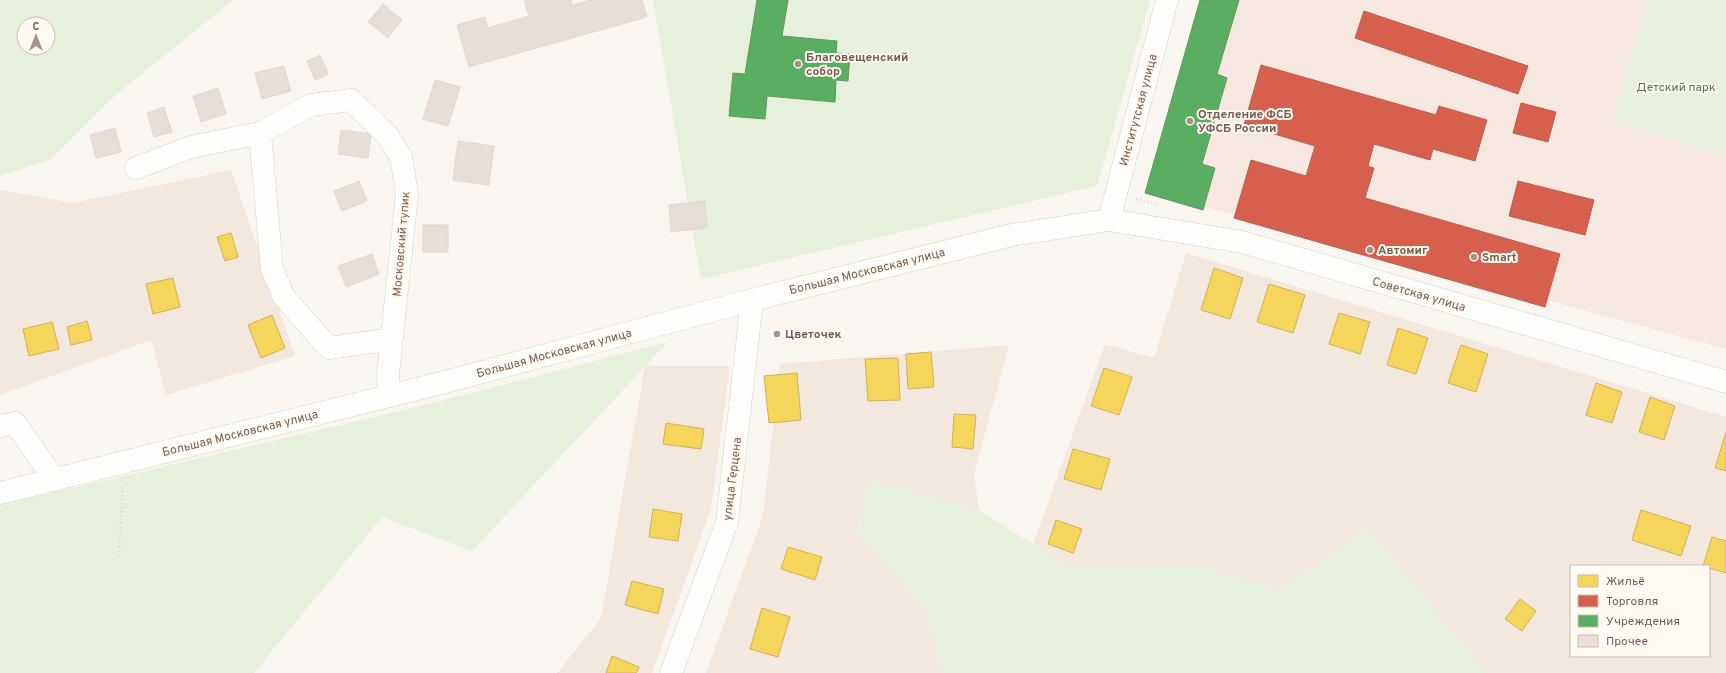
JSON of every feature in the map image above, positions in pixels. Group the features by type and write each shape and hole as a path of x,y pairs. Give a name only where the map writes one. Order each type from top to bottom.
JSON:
{"main road":[{"name":"Институтская улица","path":"1109,220 1167,0"},
{"name":"Московский тупик","path":"136,168 191,147 260,133 311,105 351,100 388,136 401,157 407,194 388,375 389,396"},
{"path":"260,133 272,269 284,297 329,348 392,339"},
{"name":"Большая Московская улица","path":"0,493 389,396 752,300 1012,235 1109,220"},
{"name":"Советская улица","path":"1109,220 1242,242 1726,382"},
{"name":"улица Герцена","path":"671,673 727,522 752,300"},
{"path":"0,426 15,423 55,480"}],"path":[{"path":"1116,193 1161,205"},
{"path":"119,556 125,462"}],"shaded area":[{"path":"1200,0 1726,0 1726,349 1147,191"},
{"path":"231,170 295,356 166,395 151,340 0,395 0,190 73,203"},
{"path":"1186,253 1726,417 1726,673 1486,673 1368,528 1281,590 1194,566 1070,568 1033,545 1105,344 1154,358"},
{"path":"1009,345 974,474 979,510 869,481 857,530 925,609 942,673 706,673 763,516 780,364"},
{"path":"645,366 730,366 711,509 652,673 557,673 601,618"}],"green space":[{"path":"0,0 233,0 117,94 51,159 0,176"},
{"path":"653,0 1150,0 1097,186 701,279"},
{"name":"Детский парк","path":"1648,0 1726,0 1726,156 1612,121"},
{"path":"668,342 472,551 382,517 254,673 0,673 0,505 417,407"},
{"path":"869,481 979,510 1070,568 1194,566 1281,590 1368,528 1486,673 942,673 925,609 857,530"}],"building: Жильё":[{"path":"231,233 238,257 225,261 217,237"},
{"path":"1214,268 1243,278 1230,319 1201,310"},
{"path":"173,278 180,307 153,314 146,284"},
{"path":"1269,284 1305,295 1293,333 1257,322"},
{"path":"1339,313 1370,322 1360,354 1329,344"},
{"path":"272,315 285,348 261,358 248,325"},
{"path":"87,321 92,340 71,345 67,327"},
{"path":"52,322 59,349 29,356 23,329"},
{"path":"1398,328 1428,338 1416,374 1387,365"},
{"path":"1461,345 1488,354 1476,392 1448,383"},
{"path":"931,352 934,387 908,389 906,354"},
{"path":"898,358 900,400 868,401 865,359"},
{"path":"1104,368 1132,377 1119,415 1091,406"},
{"path":"797,373 801,420 769,423 764,376"},
{"path":"1596,383 1622,392 1612,423 1586,415"},
{"path":"1650,397 1675,406 1664,440 1639,432"},
{"path":"954,414 976,415 973,449 952,447"},
{"path":"666,423 704,429 701,449 663,444"},
{"path":"1726,432 1726,471 1715,468"},
{"path":"1073,449 1110,459 1101,490 1064,479"},
{"path":"653,509 682,514 678,541 649,537"},
{"path":"1641,510 1691,526 1681,556 1632,540"},
{"path":"1056,520 1082,529 1073,553 1048,544"},
{"path":"1712,537 1726,541 1726,573 1710,568 1710,565 1703,565"},
{"path":"788,547 822,557 815,580 781,569"},
{"path":"632,581 664,589 658,614 625,605"},
{"path":"1520,599 1536,611 1522,631 1505,619"},
{"path":"762,608 790,617 778,657 750,649"},
{"path":"612,656 639,667 636,673 606,673"}],"building: Торговля":[{"path":"1364,11 1528,66 1518,94 1355,38"},
{"path":"1261,65 1436,115 1439,106 1487,120 1475,161 1433,149 1430,160 1374,144 1368,166 1374,168 1365,198 1560,254 1545,307 1234,218 1251,160 1306,176 1315,146 1244,125"},
{"path":"1521,103 1556,112 1548,142 1513,133"},
{"path":"1518,181 1594,200 1585,235 1509,216"}],"building: Учреждения":[{"name":"Благовещенский собор","path":"757,0 788,0 782,36 837,41 836,53 850,54 848,81 836,80 835,102 767,96 765,119 729,116 733,73 745,74"},
{"name":"Отделение ФСБ УФСБ России","path":"1200,0 1239,0 1217,74 1227,78 1202,164 1215,168 1203,210 1145,193"}],"building: Прочее":[{"path":"524,0 571,0 573,5 591,0 642,0 647,17 469,67 457,25 485,17 488,28 529,16"},
{"path":"383,4 402,20 388,38 368,22"},
{"path":"320,55 328,74 315,80 307,61"},
{"path":"284,66 291,91 262,99 255,73"},
{"path":"435,80 460,87 448,126 423,119"},
{"path":"218,88 226,114 201,122 193,96"},
{"path":"164,107 172,132 154,137 147,113"},
{"path":"115,128 121,152 96,158 90,135"},
{"path":"341,130 371,134 368,158 338,154"},
{"path":"458,141 494,146 489,185 453,180"},
{"path":"359,181 367,201 342,211 334,191"},
{"path":"705,201 707,228 671,232 669,205"},
{"path":"423,225 448,225 448,252 423,252"},
{"path":"372,254 379,274 346,287 338,266"}],"place":[{"name":"Благовещенский собор","path":"798,64"},
{"name":"Отделение ФСБ УФСБ России","path":"1190,121"},
{"name":"Автомиг","path":"1370,250"},
{"name":"Smart","path":"1474,257"},
{"name":"Цветочек","path":"777,334"}]}
